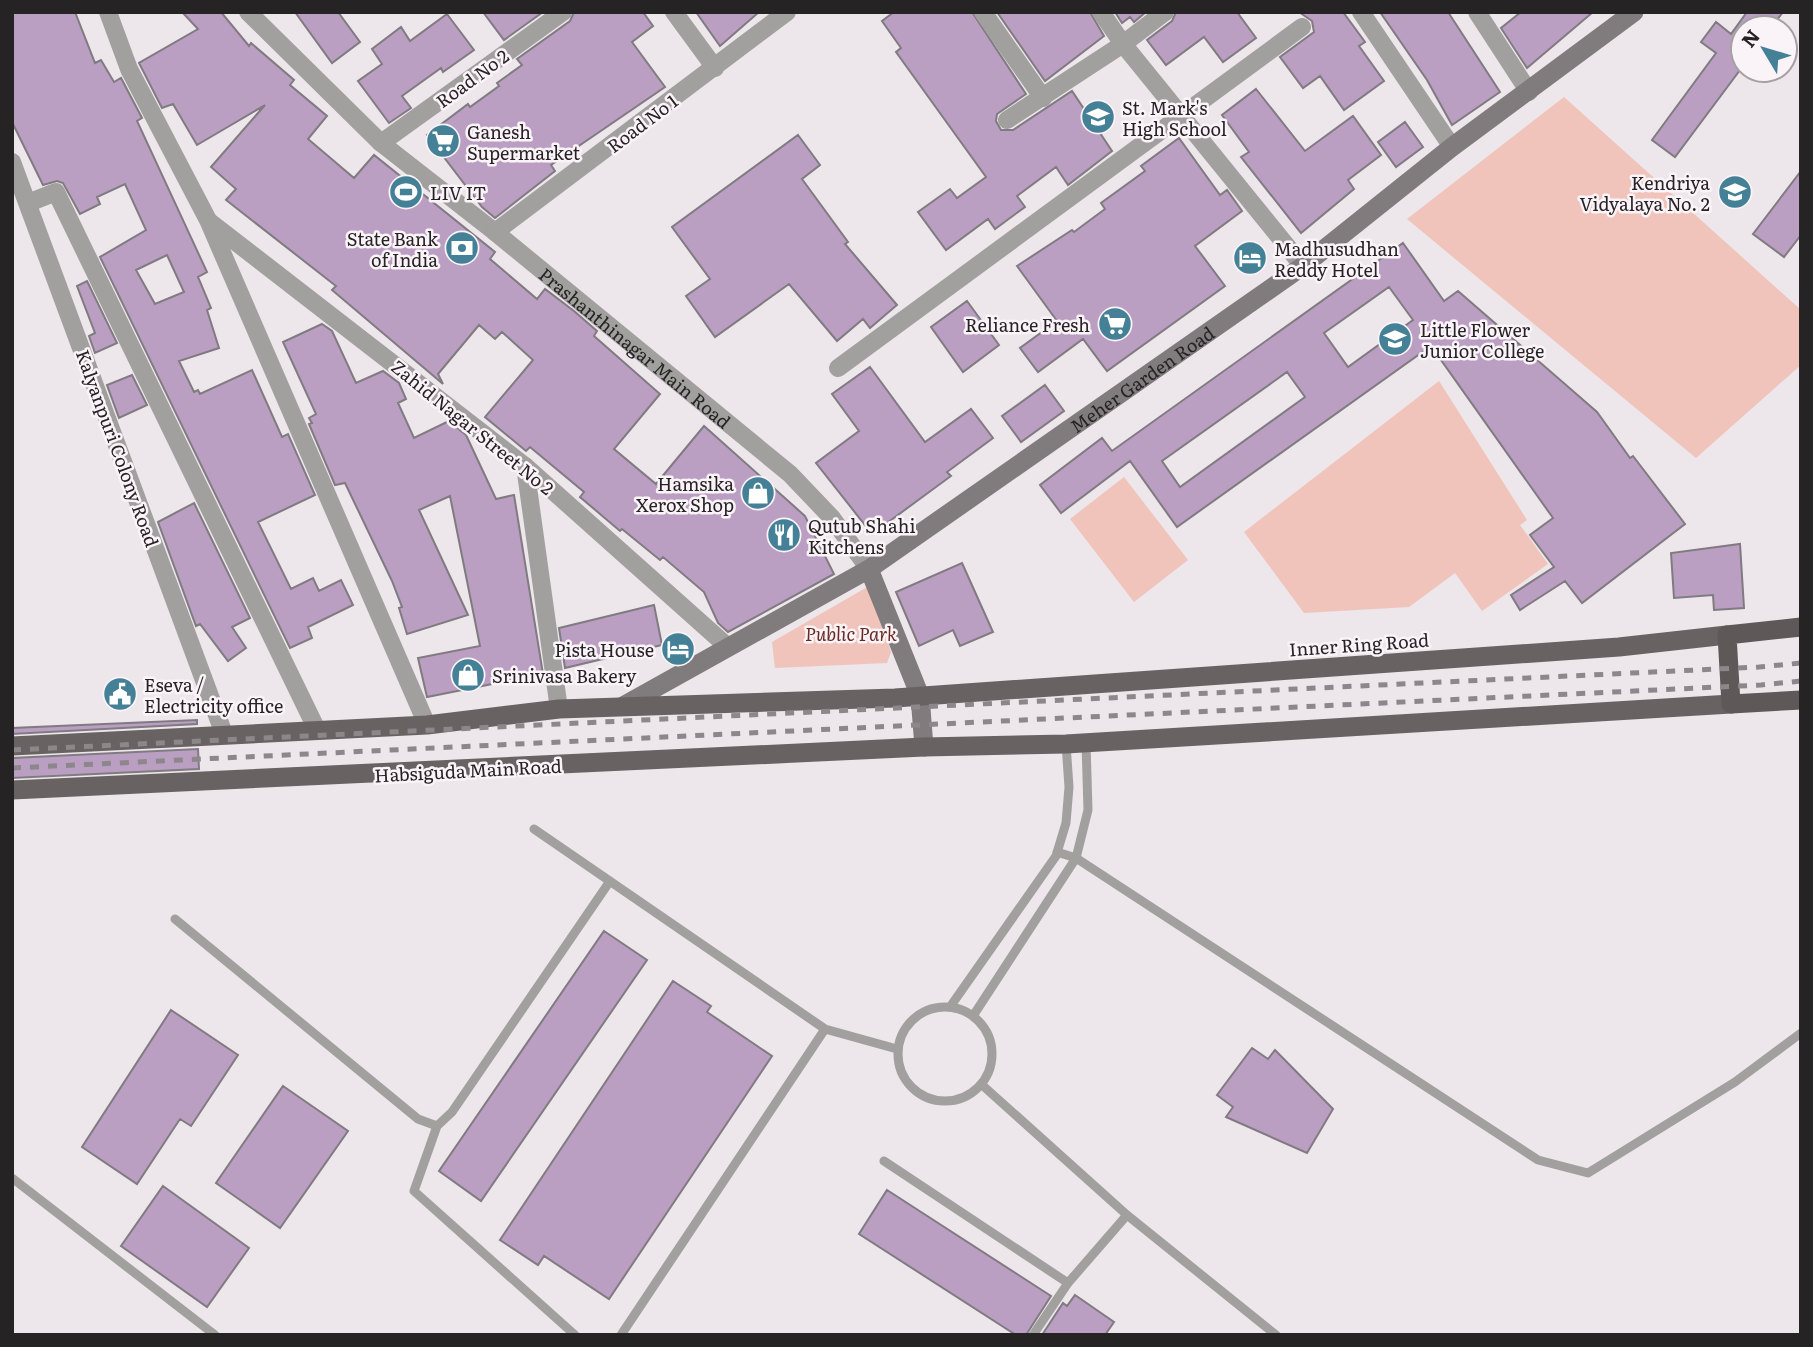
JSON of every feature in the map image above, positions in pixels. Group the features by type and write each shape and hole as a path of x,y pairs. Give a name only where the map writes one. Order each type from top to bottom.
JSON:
{"highway":[{"name":"Inner Ring Road","path":"1727,635 1801,627"},
{"path":"1727,635 1731,704 1801,700"}],"main road":[{"name":"Meher Garden Road","path":"623,706 869,569 1303,266 1452,147 1634,12"},
{"name":"Prashanthinagar Main Road","path":"869,569 919,696 924,747"},
{"name":"Inner Ring Road","path":"919,696 1605,648 1727,635"},
{"path":"12,746 427,725 559,709 919,696"},
{"path":"924,747 1086,743 1731,704"},
{"name":"Habsiguda Main Road","path":"12,790 924,747"}],"street":[{"path":"108,12 129,68 208,220 427,725"},
{"name":"Road No 2","path":"382,144 563,12"},
{"path":"674,12 715,68"},
{"name":"Road No 1","path":"495,232 787,12"},
{"path":"983,12 1044,98"},
{"path":"1101,12 1123,44 1183,114 1303,266"},
{"path":"1007,120 1044,98 1165,12"},
{"path":"1361,12 1452,147"},
{"path":"1477,12 1529,92"},
{"name":"Prashanthinagar Main Road","path":"251,13 382,144 495,232 790,474 832,517 869,569"},
{"path":"838,368 1302,27"},
{"name":"Kalyanpuri Colony Road","path":"12,162 225,734"},
{"path":"28,203 56,192 317,730"},
{"name":"Zahid Nagar Street No 2","path":"208,220 525,466 728,647"},
{"path":"525,466 559,709"}],"lane":[{"path":"973,1016 1076,858 1088,810 1086,743"},
{"path":"950,1007 1057,852 1066,822 1069,787 1066,744"},
{"path":"534,829 825,1029 897,1049"},
{"path":"1057,852 1076,858 1538,1160 1588,1172 1735,1082 1801,1033"},
{"path":"575,1335 414,1191 437,1126 452,1112 610,881"},
{"path":"175,919 418,1119 437,1126"},
{"path":"935,1007 950,1007 973,1016 984,1027 992,1056 989,1071 981,1084 956,1100 941,1101 926,1098 904,1078 897,1049 909,1022 935,1007"},
{"path":"625,1333 825,1029"},
{"path":"981,1084 1127,1214 1276,1335"},
{"path":"884,1161 1068,1283"},
{"path":"12,1178 215,1335"},
{"path":"1033,1335 1068,1283 1127,1214"}],"green space":[{"path":"1564,97 1801,310 1801,365 1696,458 1407,219"},
{"path":"1439,381 1527,520 1520,525 1548,564 1482,611 1455,573 1409,607 1304,613 1244,532"},
{"path":"1124,477 1188,560 1134,602 1070,519"},
{"name":"Public Park","path":"869,586 891,652 887,663 775,668 772,642"}],"building":[{"path":"12,12 75,12 95,63 101,60 114,82 121,78 142,118 137,121 207,272 198,277 211,308 207,310 219,348 179,361 194,392 198,390 200,394 252,370 282,437 288,434 315,495 258,522 291,589 313,578 319,591 341,580 353,605 308,627 312,638 290,648 100,257 146,230 125,184 97,197 100,204 80,214 63,183 57,181 43,185 12,122","holes":["167,255 184,292 155,304 136,270"]},
{"path":"182,12 221,12 249,46 251,43 294,80 290,85 327,116 308,139 354,178 374,155 495,252 490,259 537,299 545,289 574,311 597,331 594,336 660,394 614,449 656,484 704,426 805,516 834,574 728,632 718,623 704,592 663,557 660,560 622,529 620,531 580,497 584,492 530,447 526,451 485,417 533,360 502,332 495,339 479,325 438,374 443,384 332,290 336,286 226,200 236,189 211,167 265,105 197,145 173,104 162,108 139,63 198,29"},
{"path":"295,12 338,12 360,42 332,63"},
{"path":"483,12 543,12 504,40"},
{"path":"574,12 643,12 653,26 632,42 665,87 551,165 555,171 495,218 482,207 427,135 468,104 470,107 499,86 497,83 522,65 517,59 570,21"},
{"path":"696,12 759,12 720,46"},
{"path":"894,12 972,12 1026,94 997,114 996,121 1001,130 1013,130 1072,91 1112,151 1068,185 1056,167 1017,196 1025,207 995,229 988,219 946,250 918,212 950,189 957,198 986,177 896,52 901,48 882,21"},
{"path":"997,12 1090,12 1104,36 1045,81"},
{"path":"1115,12 1146,12 1134,22 1130,17 1122,23"},
{"path":"1176,12 1237,12 1256,38 1223,62 1204,37 1166,65 1147,40 1172,21"},
{"path":"1299,12 1343,12 1365,42 1359,46 1384,81 1344,110 1320,76 1303,88 1280,57 1314,32 1312,21"},
{"path":"1380,12 1448,12 1500,92 1452,125 1427,80"},
{"path":"1521,12 1593,12 1527,68 1501,28"},
{"path":"1747,12 1783,12 1782,14 1746,14"},
{"path":"447,14 474,50 443,72 441,68 402,96 411,108 389,123 358,81 382,64 372,49 401,27 410,41"},
{"path":"1716,22 1729,32 1730,84 1675,157 1652,140 1716,53 1701,42"},
{"path":"1256,89 1305,151 1353,116 1381,155 1348,180 1354,189 1301,233 1241,157 1249,152 1222,115"},
{"path":"1405,122 1423,147 1396,167 1378,142"},
{"path":"798,135 820,165 802,179 848,242 845,244 897,305 870,328 863,319 837,341 789,284 715,337 686,296 710,279 672,227"},
{"path":"1179,138 1220,195 1227,190 1242,211 1195,246 1225,286 1107,371 1083,339 1038,372 1020,348 1057,321 1017,266 1072,230 1074,232 1105,209 1101,203 1145,171 1141,166"},
{"path":"1801,171 1801,235 1784,257 1753,234"},
{"path":"1403,243 1444,301 1458,291 1597,412 1630,458 1633,456 1685,524 1582,603 1565,581 1520,610 1511,595 1554,567 1530,535 1553,518 1431,346 1177,527 1130,461 1061,513 1040,485 1102,438 1112,451","holes":["1389,287 1413,320 1348,367 1324,333","1287,372 1305,397 1180,487 1162,461"]},
{"path":"87,281 117,343 95,353 89,336 95,333 77,286"},
{"path":"967,301 999,345 963,372 931,327"},
{"path":"322,324 332,331 356,383 383,371 399,383 406,399 398,403 414,438 449,421 466,435 496,499 514,495 543,674 427,697 418,658 480,646 450,496 419,510 468,615 407,634 399,608 402,607 392,581 345,483 335,485 309,424 312,423 309,418 316,414 283,342"},
{"path":"870,367 925,442 971,409 993,438 947,472 951,476 872,534 816,463 859,431 832,394"},
{"path":"132,375 147,405 119,418 107,385"},
{"path":"1045,385 1064,411 1021,442 1002,416"},
{"path":"194,503 250,618 232,627 246,648 228,661 200,624 196,626 158,522"},
{"path":"1740,544 1744,608 1714,610 1713,595 1674,598 1671,553"},
{"path":"962,563 993,632 960,646 953,630 919,646 896,592"},
{"path":"654,605 662,645 565,668 559,628"},
{"path":"197,720 197,724 12,734 12,728"},
{"path":"198,749 199,769 12,778 12,758"},
{"path":"604,931 647,960 481,1201 439,1171"},
{"path":"673,981 711,1006 707,1012 772,1056 609,1299 544,1256 538,1265 500,1240"},
{"path":"171,1010 238,1055 191,1126 180,1119 137,1184 82,1147"},
{"path":"1252,1048 1268,1059 1275,1050 1333,1109 1307,1153 1226,1117 1233,1107 1217,1095"},
{"path":"283,1086 348,1131 280,1228 216,1183"},
{"path":"163,1186 249,1248 207,1307 121,1246"},
{"path":"887,1190 1051,1296 1026,1335 1016,1335 859,1234"},
{"path":"1075,1295 1114,1322 1105,1335 1042,1335 1063,1303 1067,1306"}],"railway":[{"path":"12,750 1801,663"},
{"path":"12,768 1801,681"}],"place":[{"name":"St. Mark's High School","path":"1098,117"},
{"name":"Ganesh Supermarket","path":"443,141"},
{"name":"LIV IT","path":"406,192"},
{"name":"Kendriya Vidyalaya No. 2","path":"1735,192"},
{"name":"State Bank of India","path":"462,248"},
{"name":"Madhusudhan Reddy Hotel","path":"1250,258"},
{"name":"Reliance Fresh","path":"1115,324"},
{"name":"Little Flower Junior College","path":"1395,339"},
{"name":"Hamsika Xerox Shop","path":"758,493"},
{"name":"Qutub Shahi Kitchens","path":"784,535"},
{"name":"Pista House","path":"678,649"},
{"name":"Srinivasa Bakery","path":"468,675"},
{"name":"Eseva / Electricity office","path":"120,694"}]}
